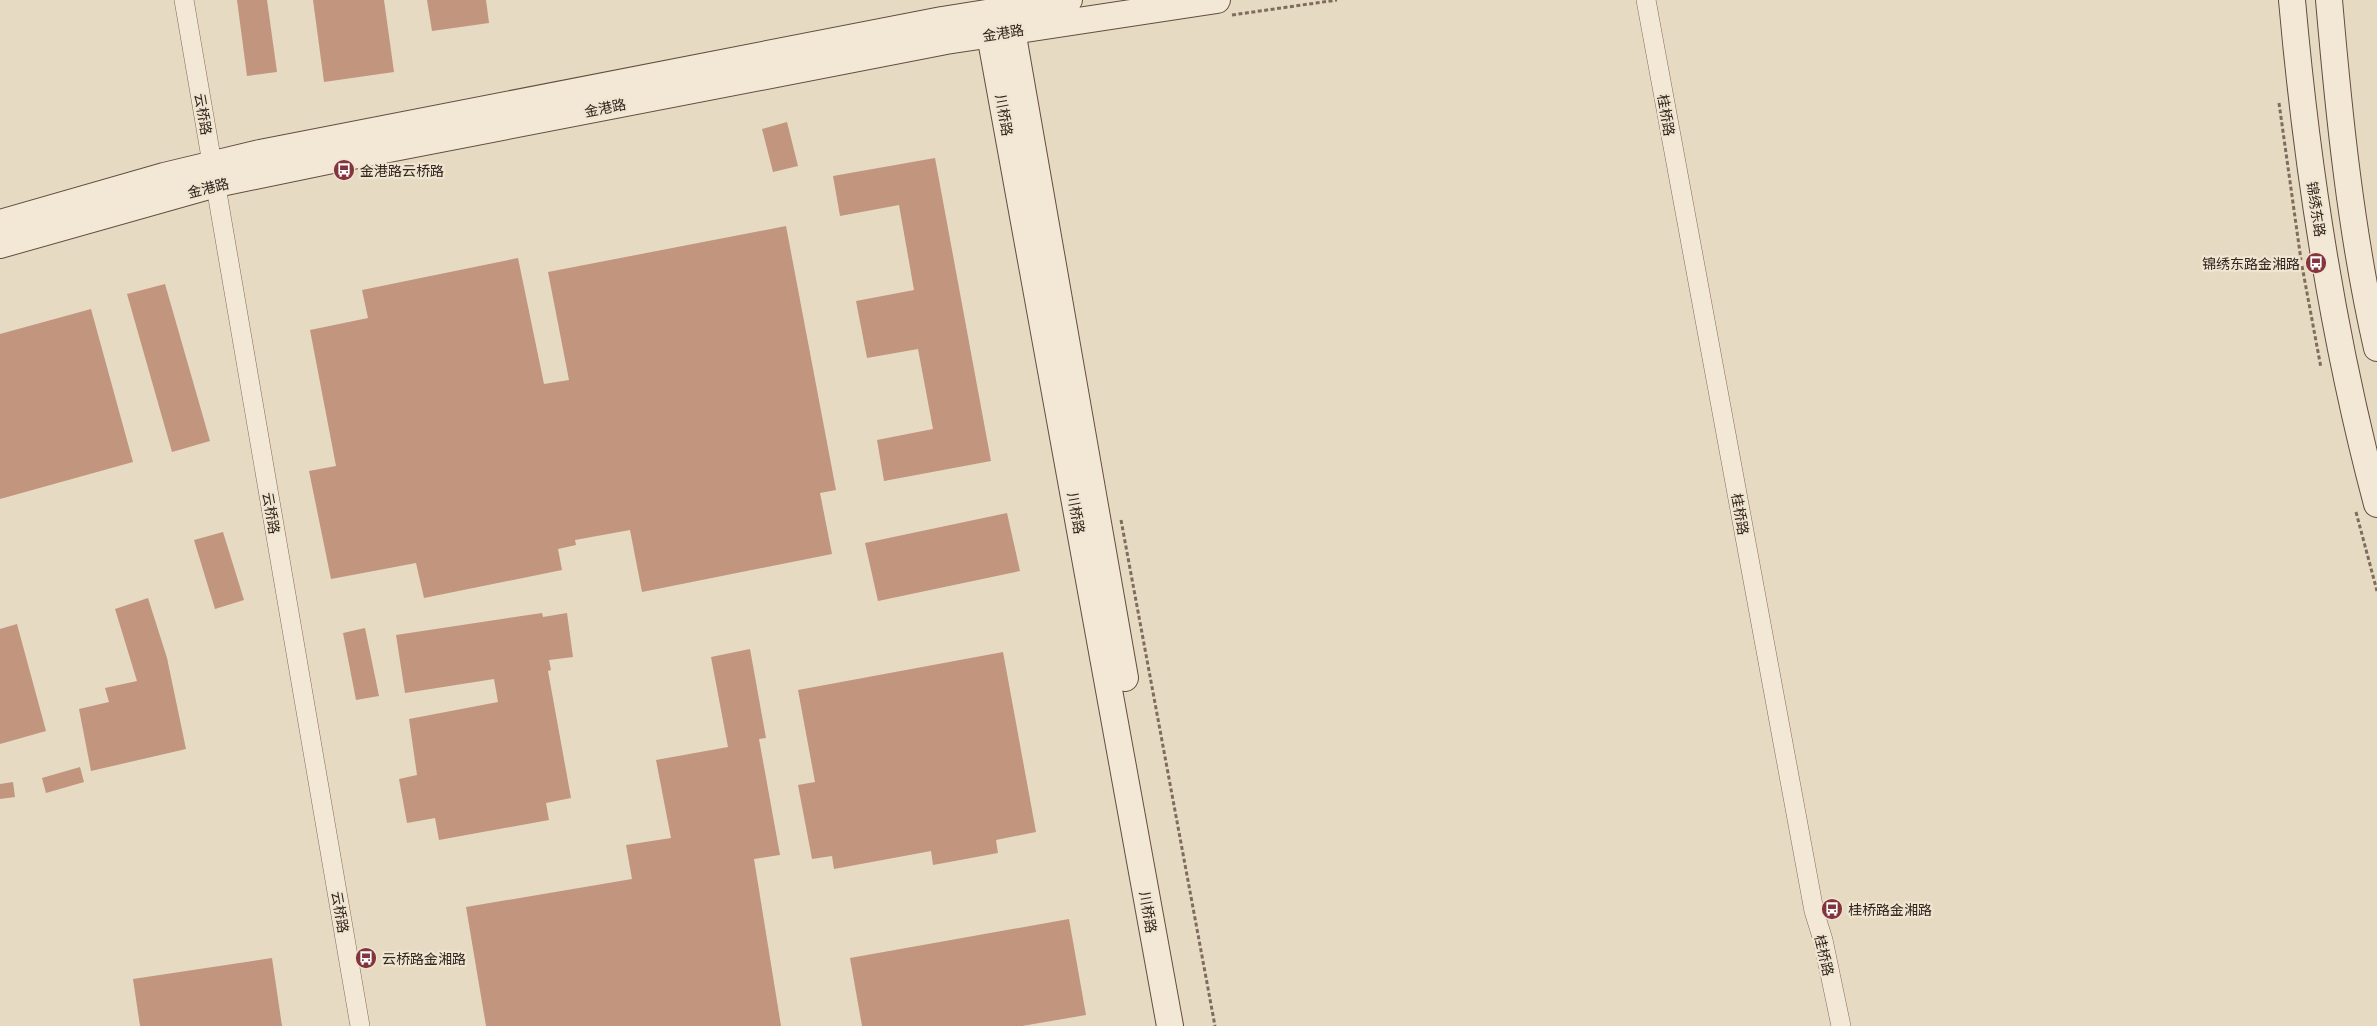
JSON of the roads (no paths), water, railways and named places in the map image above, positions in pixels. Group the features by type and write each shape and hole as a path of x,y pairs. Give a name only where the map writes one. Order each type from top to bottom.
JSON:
{"street":[{"name":"云桥路","path":"184,0 360,1026"},
{"name":"金港路","path":"0,223 214,174 442,117 998,15 1069,0"},
{"name":"金港路","path":"998,15 1217,0"},
{"name":"桂桥路","path":"1646,0 1812,901 1841,1026"},
{"name":"锦绣东路","path":"2292,0 2303,118 2326,264 2360,436 2377,504"},
{"path":"2329,0 2339,114 2350,195 2377,348"},
{"name":"川桥路","path":"998,15 1170,1026"},
{"name":"川桥路","path":"998,15 1188,1026"},
{"name":"金港路","path":"0,245 214,174"}],"place":[{"name":"金港路云桥路","path":"344,170"},
{"name":"锦绣东路金湘路","path":"2316,263"},
{"name":"桂桥路金湘路","path":"1832,909"},
{"name":"云桥路金湘路","path":"366,958"}]}
